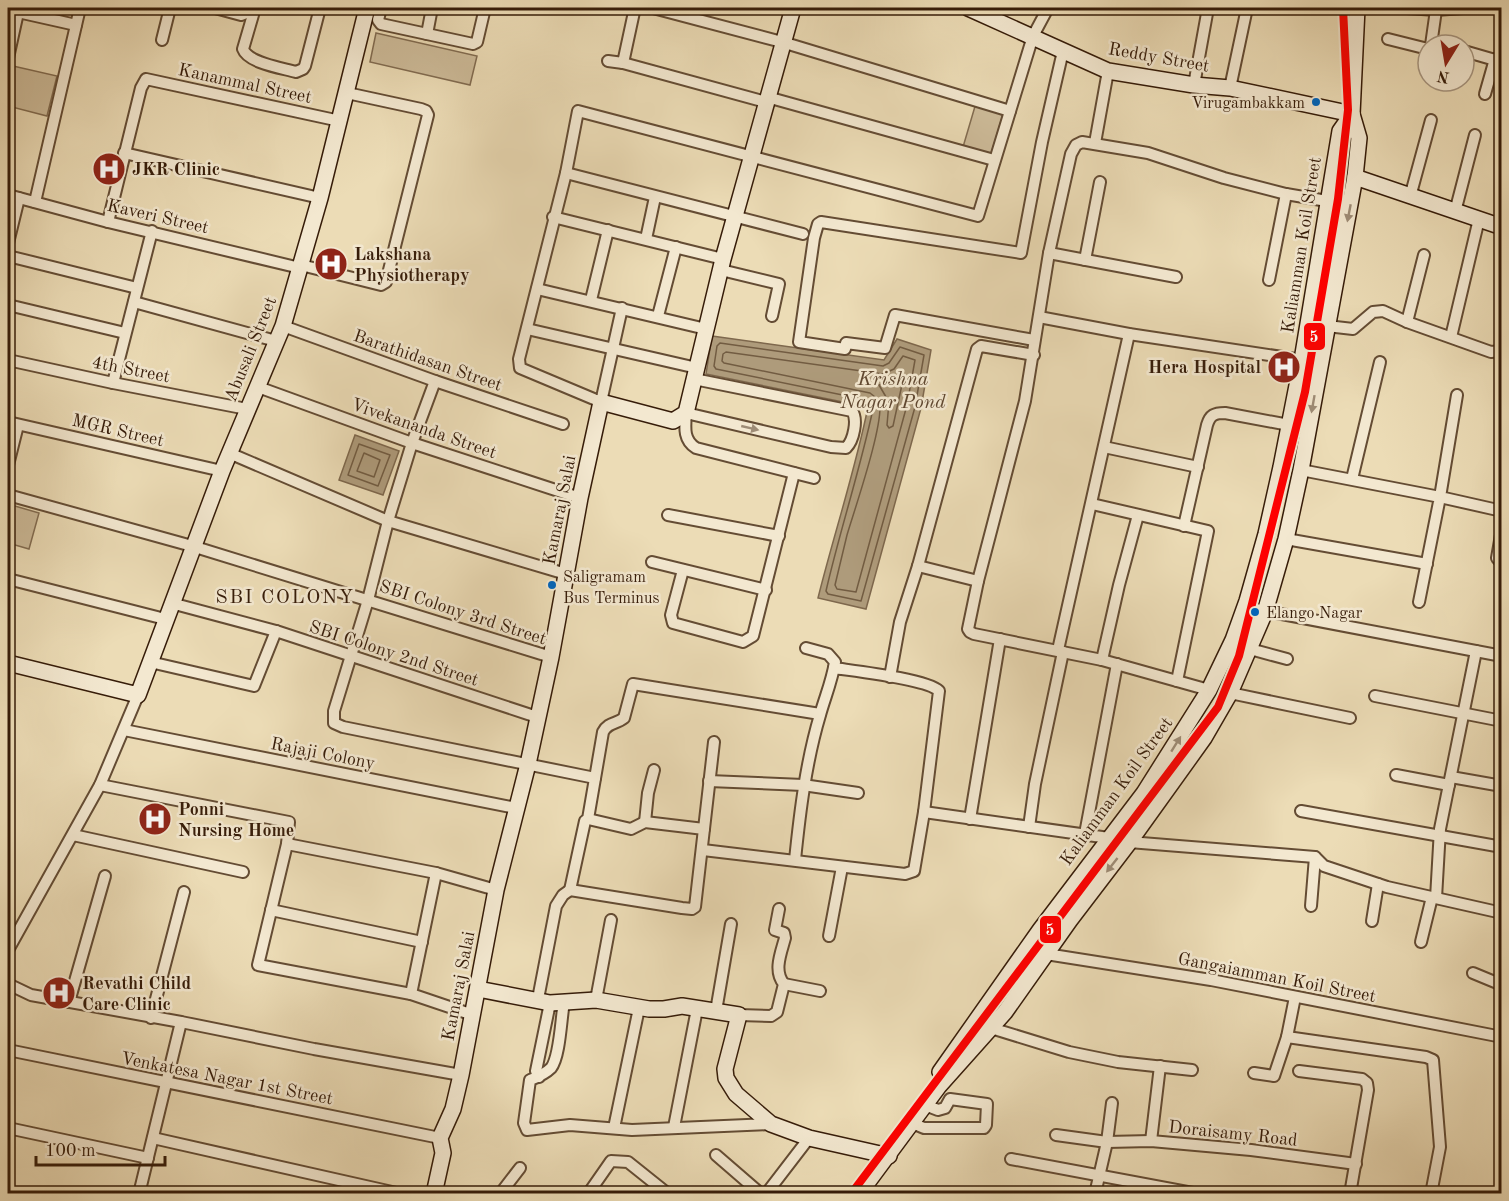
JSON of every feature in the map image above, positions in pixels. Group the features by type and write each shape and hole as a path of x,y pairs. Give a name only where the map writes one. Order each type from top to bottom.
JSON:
{"street":[{"path":"34,202 80,8"},
{"path":"162,40 170,8"},
{"path":"215,8 241,15 246,14 250,8"},
{"path":"255,8 244,52 252,59 296,72 305,66 320,8"},
{"name":"Abusali Street","path":"138,695 192,546 283,326 320,198 367,8"},
{"path":"381,8 378,20 381,24 475,44 485,8"},
{"path":"427,34 432,8"},
{"path":"623,63 634,12 637,8"},
{"path":"654,8 782,42 1010,111"},
{"path":"793,8 722,264 685,431 690,443 696,448 814,478"},
{"name":"Reddy Street","path":"968,8 1108,71 1194,85 1230,88 1352,114"},
{"path":"527,329 613,348 697,376 852,411 855,418 850,444 846,447 831,447 689,413 673,421 601,402 520,368 518,363 553,217 566,173 578,111 978,216 1033,36 1048,8"},
{"path":"1194,85 1208,8"},
{"path":"1230,88 1246,8"},
{"name":"Kaliamman Koil Street","path":"851,1194 912,1123 939,1086 991,1028 1129,842 1204,738 1230,693 1250,649 1265,612 1286,539 1301,470 1355,177 1359,138 1352,114 1357,8"},
{"path":"1407,8 1436,10 1463,8"},
{"path":"8,58 18,10 76,25"},
{"path":"1432,33 1436,10"},
{"path":"1388,39 1416,43"},
{"path":"1034,340 894,315 885,348 846,343 845,349 799,342 814,238 818,224 821,222 1021,253 1040,153 1064,51"},
{"path":"1476,55 1498,61 1485,94"},
{"path":"608,61 766,99 994,160"},
{"path":"1095,143 1108,71"},
{"name":"Kanammal Street","path":"124,153 144,81 154,80 340,121"},
{"name":"Kaveri Street","path":"8,195 108,222 381,285 386,282 428,115 421,109 347,93"},
{"name":"Kaliamman Koil Street","path":"859,1194 1040,930 1144,792 1209,690 1233,640 1266,534 1302,360 1340,131 1352,114"},
{"path":"1410,197 1431,120"},
{"path":"1455,212 1475,135"},
{"path":"1209,690 1102,660 970,632 969,624 978,581 1025,400 1049,253 1071,154 1076,145 1082,142 1095,143 1148,153 1224,178 1286,194 1327,201"},
{"path":"108,222 124,153 320,198"},
{"path":"566,173 803,234"},
{"path":"1355,177 1502,227"},
{"path":"1085,260 1100,182"},
{"path":"1269,280 1286,194"},
{"path":"646,239 655,197"},
{"path":"8,243 19,198"},
{"path":"553,217 676,247 780,284 772,316"},
{"path":"1451,337 1479,219"},
{"path":"591,300 608,230"},
{"path":"113,383 152,231"},
{"path":"658,316 676,247"},
{"path":"1049,253 1176,277"},
{"path":"1407,322 1424,255"},
{"path":"8,256 137,288"},
{"path":"537,289 706,329"},
{"path":"134,302 276,341"},
{"path":"8,306 125,333"},
{"path":"601,402 622,308"},
{"path":"1327,326 1353,329 1373,312 1383,311 1491,352 1500,351 1502,347"},
{"path":"1039,317 1129,334 1302,360"},
{"name":"Barathidasan Street","path":"283,326 563,424"},
{"path":"1029,827 1060,651 1129,334"},
{"path":"890,677 900,622 918,566 978,348 981,346 1034,355"},
{"name":"4th Street","path":"8,360 247,409"},
{"path":"1352,479 1380,362"},
{"path":"435,381 412,443 388,521 368,600 334,711 334,723 343,727 595,778"},
{"name":"Vivekananda Street","path":"258,387 412,443 580,498"},
{"path":"1419,602 1457,395"},
{"name":"Kamaraj Salai","path":"434,1194 442,1153 440,1138 453,1109 461,1075 496,890 528,764 601,402"},
{"path":"1184,526 1209,420 1215,413 1288,425"},
{"path":"8,465 13,423"},
{"name":"MGR Street","path":"13,423 222,471"},
{"path":"1104,447 1198,467"},
{"path":"229,453 388,521 566,574"},
{"path":"1301,470 1440,496 1502,511"},
{"path":"683,570 671,615 673,623 743,642 753,636 794,473"},
{"name":"SBI Colony 3rd Street","path":"8,495 192,546 551,657"},
{"path":"1092,504 1206,530 1208,536 1177,681"},
{"path":"668,515 779,536"},
{"path":"1102,660 1138,515"},
{"path":"1502,529 1497,558 1502,564"},
{"path":"1286,539 1427,564"},
{"path":"652,562 766,590"},
{"path":"918,566 978,581"},
{"path":"8,579 165,619"},
{"name":"SBI Colony 2nd Street","path":"171,603 276,631 537,717"},
{"path":"1245,607 1502,656"},
{"path":"150,662 254,686 276,631"},
{"path":"970,819 1000,639"},
{"path":"795,860 803,785 835,662 831,656 807,648"},
{"path":"1250,649 1287,658"},
{"path":"1422,942 1434,897 1440,835 1476,651"},
{"path":"8,663 138,695 100,785 8,950"},
{"path":"1084,834 1117,664"},
{"path":"703,850 905,874 914,871 939,691 932,687 890,677 834,668"},
{"path":"771,1124 632,1130 570,1125 530,1130 526,1129 524,1123 530,1080 539,1077 552,1067 556,1060 551,1001 556,906 562,896 570,890 585,821 588,819 603,732 610,723 624,718 633,684 820,714"},
{"path":"1230,693 1350,718"},
{"path":"1375,696 1502,721"},
{"name":"Rajaji Colony","path":"124,730 516,808"},
{"path":"570,890 692,909 697,903 714,742"},
{"path":"645,822 648,793 654,770"},
{"path":"1396,775 1502,786"},
{"path":"710,781 803,785 858,793"},
{"path":"100,785 290,822 287,844 258,965 411,994 473,1015"},
{"path":"1301,811 1502,846"},
{"path":"924,812 1109,838"},
{"path":"588,819 631,829 645,822 704,829"},
{"path":"73,835 243,872"},
{"path":"1129,842 1315,857 1324,866 1378,884 1502,914"},
{"path":"287,844 436,873 496,890"},
{"path":"1311,906 1315,857"},
{"path":"829,936 842,867"},
{"path":"411,994 436,873"},
{"path":"69,1002 105,876"},
{"path":"1372,921 1378,884"},
{"path":"151,1018 184,892"},
{"path":"779,909 775,930 784,933 785,938 777,975 784,984 820,991"},
{"path":"271,910 422,942"},
{"path":"596,1000 611,920"},
{"path":"716,1011 731,924"},
{"name":"Gangaiamman Koil Street","path":"1046,954 1211,980 1502,1037"},
{"path":"1473,973 1502,985"},
{"path":"8,984 31,995 461,1075"},
{"path":"478,989 551,1001 596,1000 639,1008 664,1009 682,1006 739,1015 775,1015 784,984"},
{"path":"1254,1073 1274,1076 1287,1036 1296,996"},
{"path":"539,1077 536,1071 551,1001"},
{"path":"614,1128 639,1008"},
{"path":"674,1127 697,1009"},
{"path":"739,1015 725,1069 726,1078 736,1094 771,1124 809,1138 885,1155"},
{"path":"139,1194 182,1022"},
{"path":"991,1028 1069,1052 1118,1062 1192,1070"},
{"path":"1287,1036 1426,1057 1433,1060 1440,1147 1431,1194"},
{"name":"Venkatesa Nagar 1st Street","path":"8,1050 440,1138"},
{"path":"1151,1141 1160,1066"},
{"path":"1299,1071 1362,1079 1367,1083 1350,1194"},
{"path":"912,1123 924,1128 984,1128 986,1125 987,1104 950,1099 945,1107 938,1110 925,1105"},
{"path":"1095,1194 1107,1142 1112,1103"},
{"path":"8,1128 148,1158"},
{"name":"Doraisamy Road","path":"1056,1135 1107,1142 1151,1141 1251,1150 1356,1164"},
{"path":"153,1138 401,1194"},
{"path":"766,1194 809,1138"},
{"path":"716,1155 761,1194"},
{"path":"1011,1160 1198,1194"},
{"path":"588,1194 611,1161 628,1162 668,1194"},
{"path":"500,1194 520,1168"}],"shaded area":[{"path":"376,33 477,56 470,85 370,62"},
{"path":"13,66 57,76 47,116 8,106 8,84"},
{"path":"976,103 1004,111 991,154 963,147"},
{"path":"8,504 39,513 29,549 8,543"}],"water":[{"name":"Krishna Nagar Pond","path":"712,336 884,360 897,339 931,350 921,408 866,609 818,598 868,407 706,374"},
{"path":"355,435 399,451 383,495 339,480"}],"transit line":[{"name":"5","path":"851,1194 1218,707 1239,656 1305,392 1338,199 1348,110 1343,8"}],"place":[{"name":"Virugambakkam","path":"1316,102"},
{"name":"JKR Clinic","path":"109,169"},
{"name":"Lakshana Physiotherapy","path":"331,264"},
{"name":"Hera Hospital","path":"1284,367"},
{"name":"Saligramam Bus Terminus","path":"552,585"},
{"name":"Elango Nagar","path":"1255,612"},
{"name":"Ponni Nursing Home","path":"155,819"},
{"name":"Revathi Child Care Clinic","path":"59,993"}],"district":[{"name":"SBI COLONY","path":"285,596"}]}
